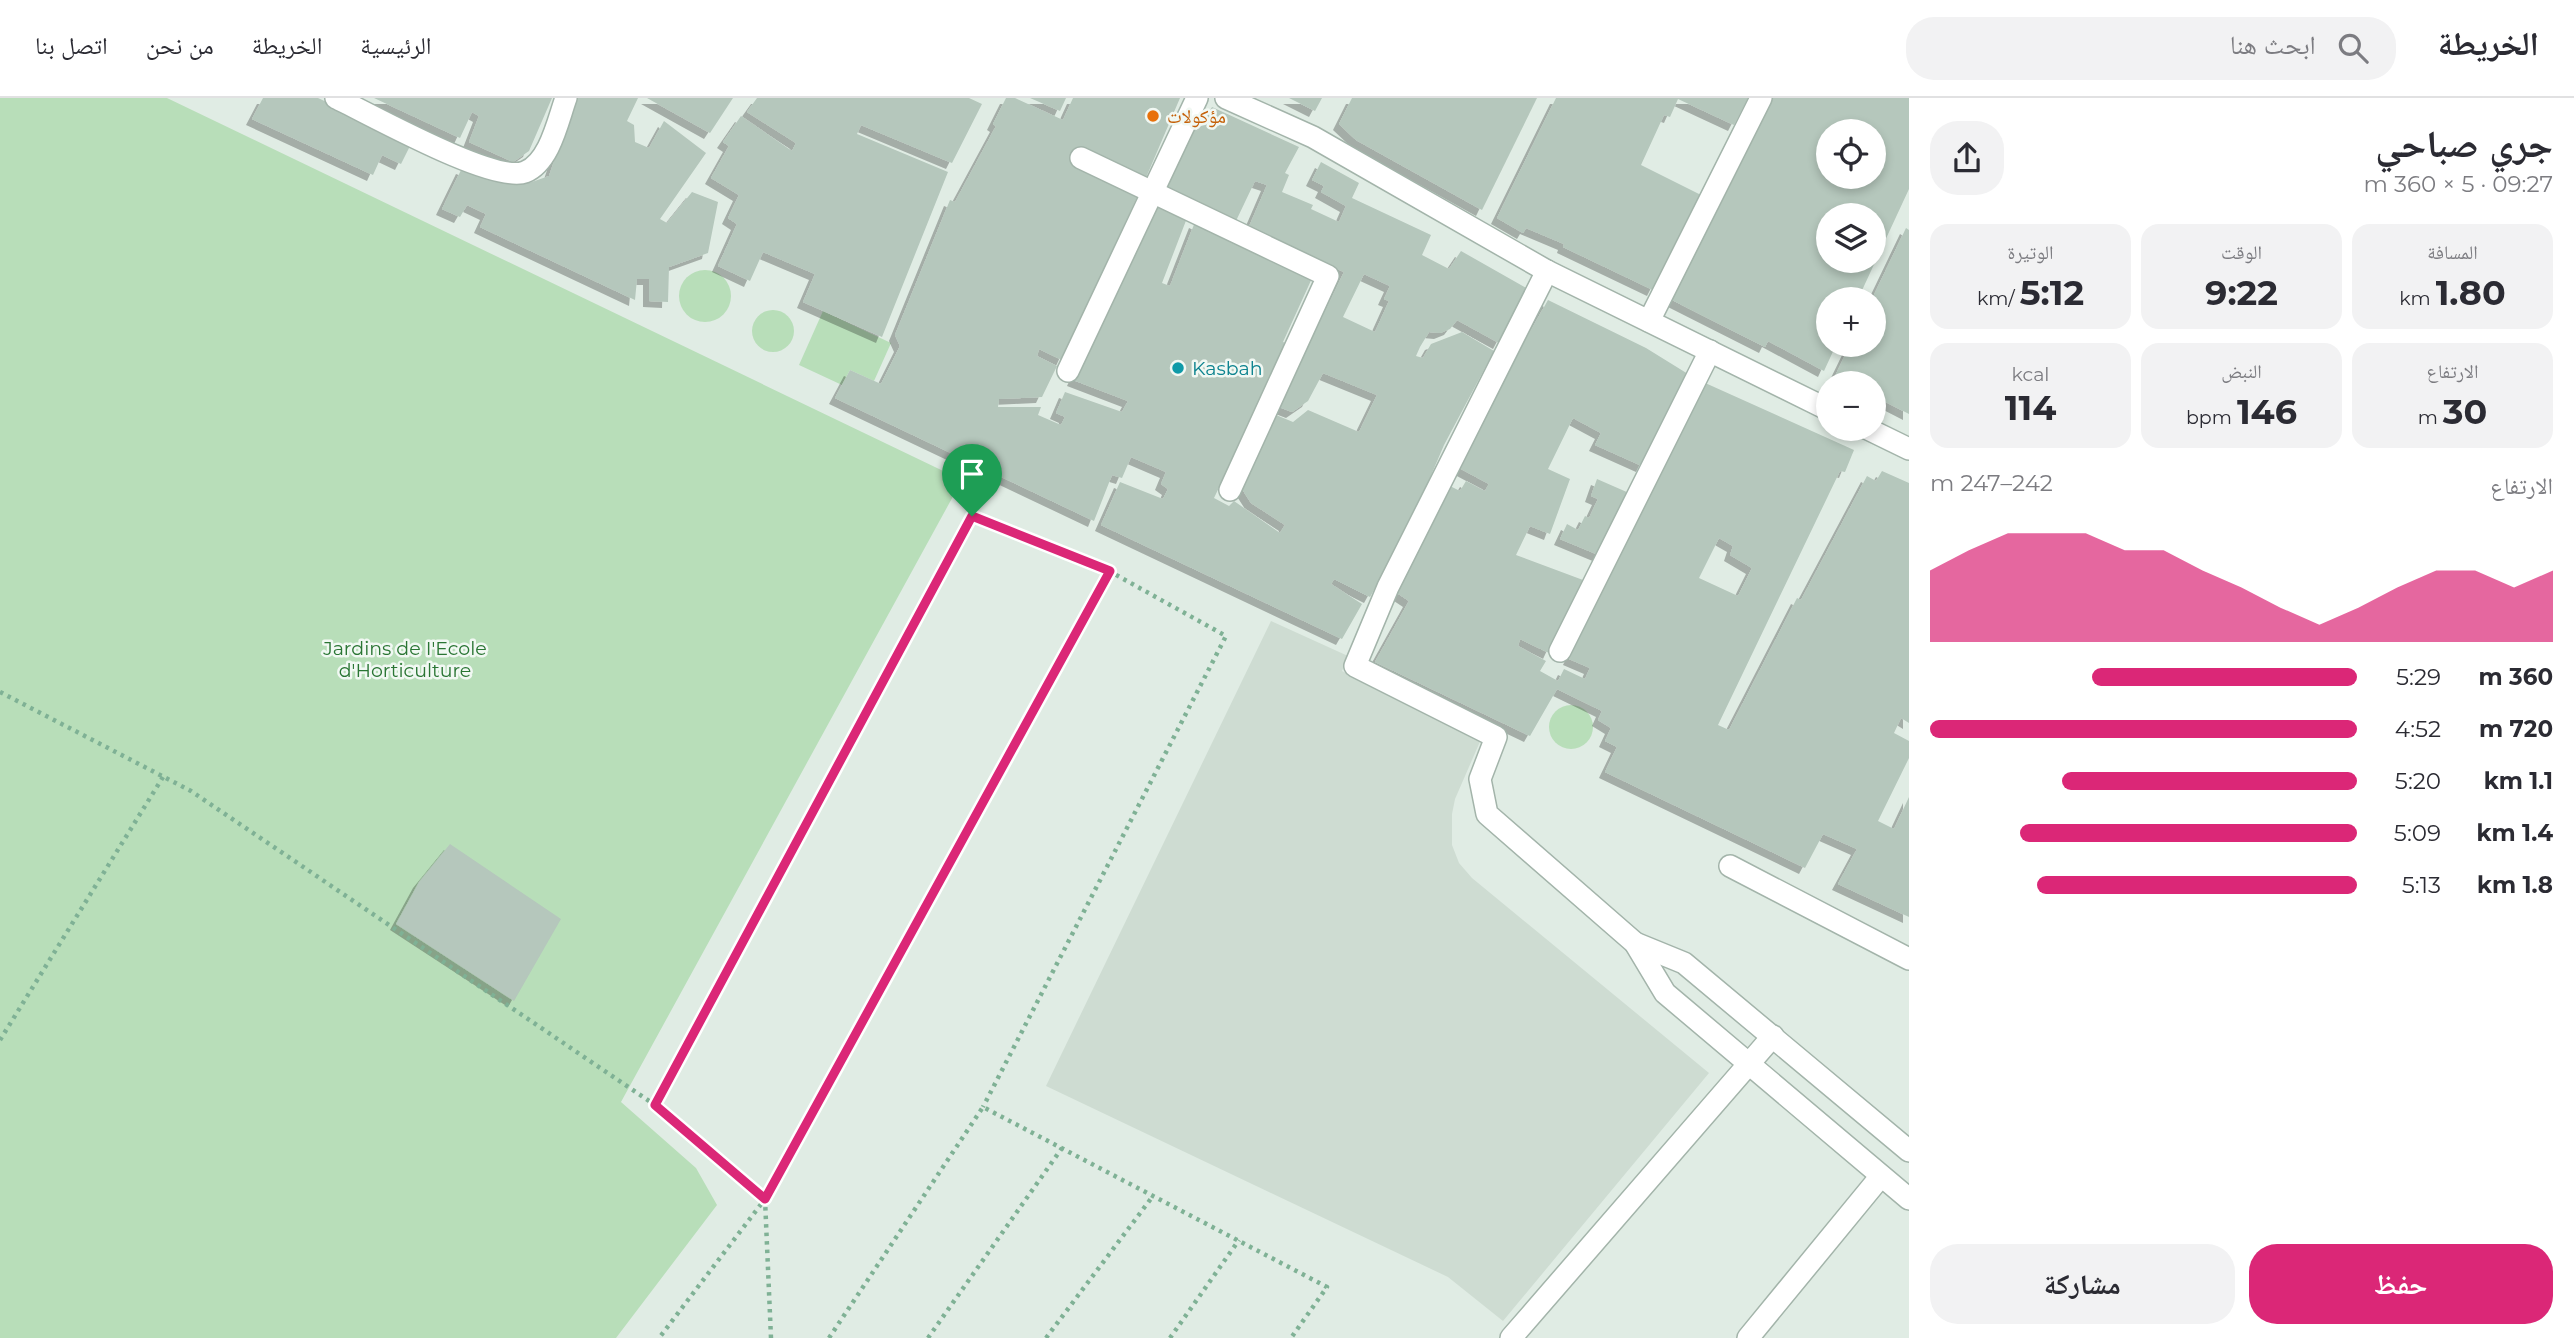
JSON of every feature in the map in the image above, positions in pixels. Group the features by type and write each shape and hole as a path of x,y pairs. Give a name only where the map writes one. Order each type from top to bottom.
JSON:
{"street":[{"path":"336,98 480,167 513,174 526,172 542,158 566,98"},
{"path":"1069,371 1197,98"},
{"path":"1226,98 1313,137 1547,271 1816,404"},
{"path":"1648,321 1761,98"},
{"path":"1081,159 1328,276 1230,490"},
{"path":"1547,271 1388,587 1355,666 1496,737 1480,779 1487,814 1635,943 1665,993 1909,1199"},
{"path":"1560,651 1710,352"},
{"path":"1886,438 1909,449"},
{"path":"1730,866 1909,959"},
{"path":"1635,943 1684,963 1909,1151"},
{"path":"1511,1338 1773,1036"},
{"path":"1748,1338 1881,1176"}],"path":[{"path":"655,1105 972,516 1110,571 1226,636 984,1107 829,1338"},
{"path":"659,1338 765,1199 1110,571"},
{"path":"0,692 191,791 655,1105 765,1199 771,1338"},
{"path":"0,1040 163,777"},
{"path":"984,1107 1327,1287 1291,1338"},
{"path":"928,1338 1062,1148"},
{"path":"1046,1338 1153,1196"},
{"path":"1170,1338 1239,1240"}],"shaded area":[{"path":"1271,621 1348,656 1342,671 1482,737 1455,799 1452,814 1452,845 1459,863 1472,878 1709,1073 1503,1321 1448,1277 1046,1086"}],"green space":[{"name":"Jardins de I'Ecole d'Horticulture","path":"0,98 167,98 962,480 621,1102 696,1168 717,1205 616,1338 0,1338"},
{"path":"705,270 715,272 723,278 729,286 729,306 723,314 715,320 705,322 695,320 687,314 681,306 679,296 681,286 687,278 695,272"},
{"path":"773,310 788,316 794,331 788,346 773,352 758,346 752,331 758,316"},
{"path":"823,311 891,343 874,381 850,370 842,385 799,365"},
{"path":"1571,705 1580,706 1587,711 1592,718 1592,736 1587,743 1580,748 1571,749 1562,748 1555,743 1550,736 1549,727 1550,718 1555,711 1562,706"}],"building":[{"path":"263,98 318,98 412,142 401,164 382,155 373,175 252,119"},
{"path":"374,98 552,98 529,151 513,162 469,142 479,116 472,112 460,138"},
{"path":"576,98 638,98 627,121 634,125 635,142 649,148 664,121 706,153 660,219 667,223 692,192 718,202 708,253 669,267 668,302 649,301 649,279 637,279 635,300 480,227 486,214 467,205 460,217 442,209 462,168 496,181 529,183 549,176"},
{"path":"647,98 733,98 710,133"},
{"path":"757,98 969,98 982,104 952,163 861,125 857,134 948,172 882,337 803,302 815,274 763,252 750,281 718,266 737,224 728,218 739,195 711,178 729,146 723,142 741,116 792,151 796,143 747,112"},
{"name":"Kasbah","path":"1006,98 1015,98 1063,120 1073,98 1180,98 1145,180 1076,151 1071,161 1139,193 1062,360 1039,349 1037,356 1057,366 1042,397 999,399 998,407 1041,407 1038,415 1061,425 1065,417 1056,413 1065,392 1122,412 1128,401 1073,380 1157,202 1187,218 1162,283 1170,286 1195,222 1313,276 1283,342 1288,344 1214,498 1229,506 1234,501 1280,533 1285,525 1251,503 1242,489 1276,415 1293,422 1308,410 1359,432 1377,395 1323,373 1308,401 1292,412 1279,407 1344,272 1248,229 1267,185 1255,181 1235,223 1165,190 1194,128 1198,131 1212,107 1299,147 1285,173 1289,175 1282,192 1313,205 1311,209 1339,222 1346,206 1321,192 1324,186 1312,180 1321,162 1359,183 1352,198 1431,235 1422,255 1449,269 1461,251 1528,289 1499,343 1457,320 1450,329 1440,333 1429,332 1420,347 1416,356 1423,358 1431,344 1462,332 1494,351 1444,445 1409,527 1370,597 1334,579 1331,584 1362,604 1342,639 1101,525 1120,482 1163,499 1168,489 1161,484 1166,472 1131,457 1122,478 1112,475 1094,521 835,398 850,370 881,384 900,346 895,335 950,200 955,202 996,126 993,124","holes":["1364,274 1390,286 1384,299 1389,301 1375,332 1343,317"]},
{"path":"1030,98 1066,98 1060,111"},
{"path":"1289,98 1322,98 1315,111"},
{"path":"1352,98 1537,98 1482,210 1356,140 1339,124"},
{"path":"1556,98 1748,98 1734,125 1678,99 1670,117 1664,115 1641,165 1701,195 1653,290 1563,247 1564,244 1526,228 1523,233 1497,218"},
{"path":"1769,98 1909,98 1909,189 1886,239 1886,203 1816,203 1816,273 1870,273 1864,287 1816,287 1816,357 1830,357 1824,371 1768,341 1765,347 1668,298"},
{"path":"1906,228 1909,230 1909,414 1886,402 1886,371 1837,371 1844,357 1886,357 1886,287 1878,287"},
{"path":"1548,300 1646,348 1688,374 1642,466 1595,445 1601,433 1573,418 1548,469 1570,479 1550,534 1530,526 1516,555 1583,580 1549,653 1520,639 1518,646 1546,661 1540,671 1558,681 1564,669 1585,679 1590,668 1569,659 1703,382 1816,433 1816,441 1834,441 1854,450 1845,472 1840,471 1718,725 1729,730 1797,598 1801,600 1867,476 1876,481 1882,471 1909,483 1909,723 1901,718 1894,733 1909,741 1909,758 1878,821 1894,829 1909,797 1909,917 1838,884 1857,849 1823,834 1805,868 1605,772 1617,747 1605,741 1611,728 1598,720 1602,711 1557,689 1530,736 1375,662 1409,601 1394,591 1450,486 1460,491 1466,481 1485,491 1489,484 1461,469 1501,383","holes":["1719,538 1733,546 1730,555 1752,568 1738,596 1699,578"]},
{"path":"1597,479 1629,493 1601,556 1560,539 1567,524 1578,530 1585,516 1589,518 1598,499 1591,496"},
{"path":"450,844 561,919 514,1001 396,924 419,882"}],"place":[{"name":"مؤكولات","path":"1153,116"},
{"name":"Kasbah","path":"1178,368"}],"route":[{"path":"972,516 1110,571 765,1199 655,1105 972,516"}]}
